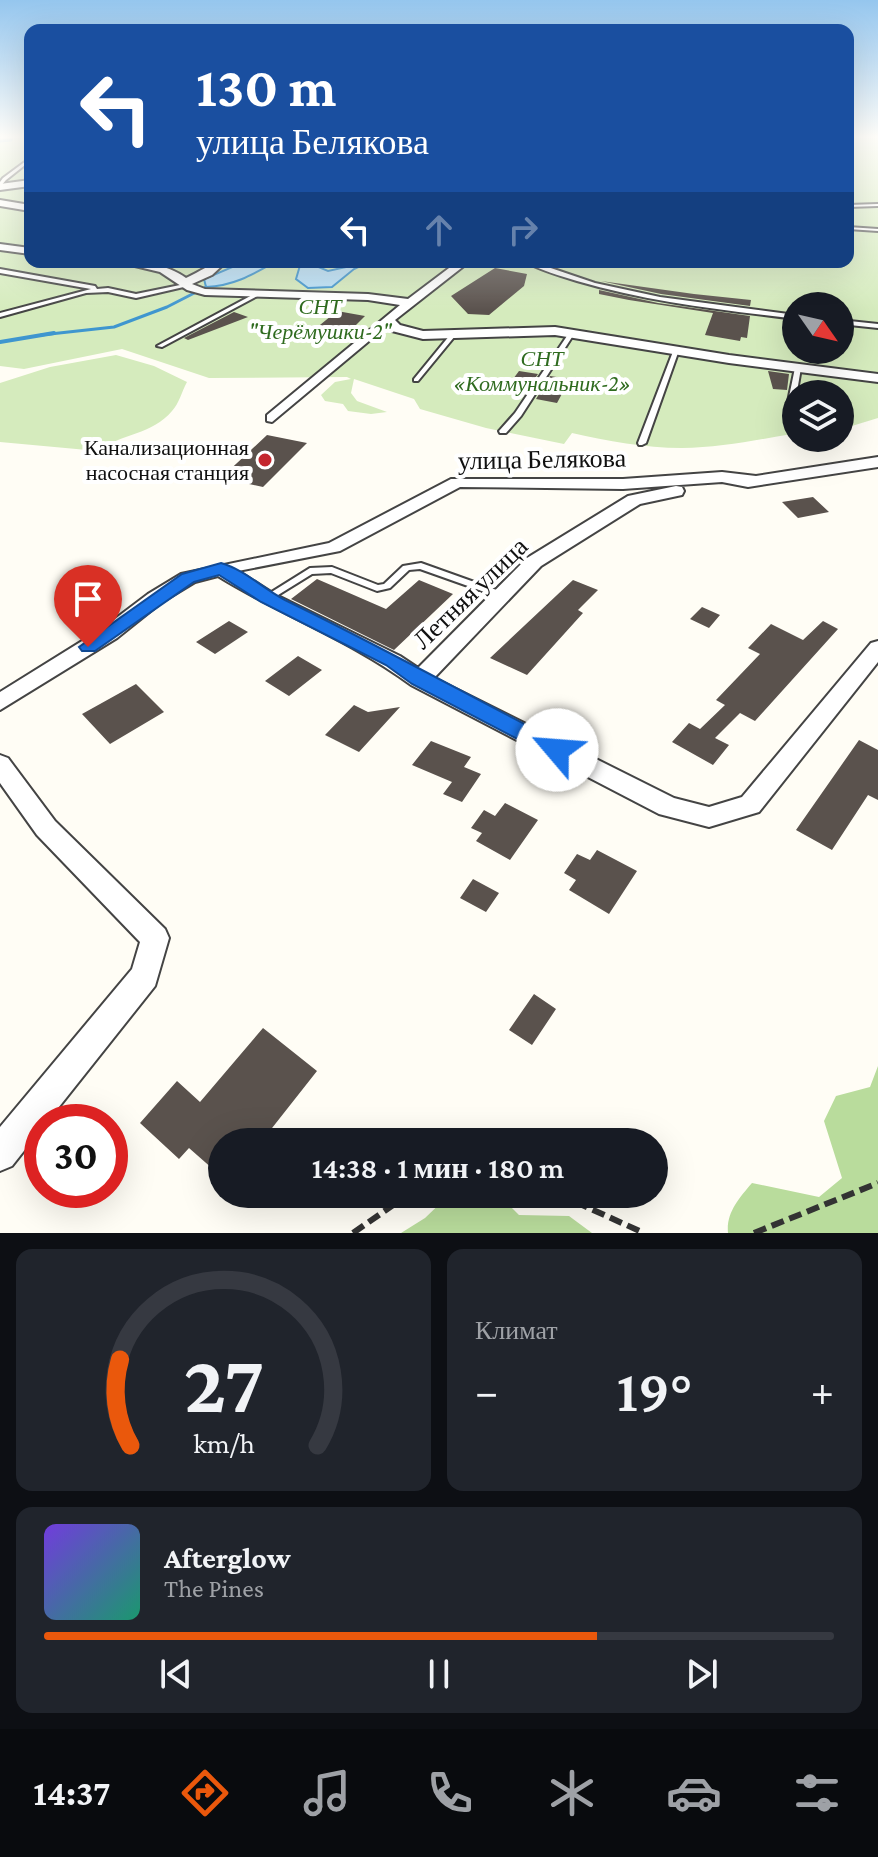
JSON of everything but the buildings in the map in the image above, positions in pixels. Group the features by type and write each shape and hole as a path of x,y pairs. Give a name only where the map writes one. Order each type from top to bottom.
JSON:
{"street":[{"path":"0,203 24,207"},
{"path":"0,247 24,250"},
{"path":"152,268 166,271 184,284 205,292 368,297 410,303"},
{"path":"184,284 214,268"},
{"path":"272,418 388,320 456,268"},
{"path":"388,320 405,331 452,336 521,330 571,334 878,378"},
{"name":"Летняя улица","path":"419,680 534,562 634,500 661,492 878,462"},
{"name":"улица Белякова","path":"0,702 110,633 155,598 188,578 334,547 457,482 623,484 722,477 758,481"},
{"path":"221,569 267,598 393,661 419,680 668,807 709,817 750,805 878,648"},
{"path":"0,764 46,828 155,938 145,976 0,1154"}],"lane":[{"path":"854,206 878,205"},
{"path":"854,228 878,230"},
{"path":"543,268 629,295 782,315"},
{"path":"0,271 136,296 184,284"},
{"path":"0,315 97,289"},
{"path":"160,346 258,294"},
{"path":"854,323 878,326"},
{"path":"503,431 518,414 571,334"},
{"path":"416,380 452,336"},
{"path":"642,443 676,350"},
{"path":"796,380 798,368"},
{"path":"267,598 310,571 332,570 377,588 387,586 406,568 421,566 502,595"}],"path":[{"path":"754,1233 878,1183"},
{"path":"353,1233 389,1208"},
{"path":"589,1208 644,1233"}],"green space":[{"path":"0,196 24,196 24,268 854,268 854,196 878,196 878,418 854,425 854,380 782,380 782,436 682,448 626,444 572,433 564,444 486,428 420,409 414,399 354,379 351,393 357,401 387,412 371,414 348,411 343,404 325,401 321,395 335,382 351,379 347,377 209,378 122,349 24,369 0,366"},
{"path":"116,355 154,366 187,382 177,405 164,419 98,451 0,442 0,383 50,367"},
{"path":"878,1066 878,1233 728,1233 731,1212 752,1183 819,1197 842,1178 824,1121 836,1096 870,1087"},
{"path":"435,1208 512,1208 519,1215 569,1216 592,1233 401,1233"}],"water":[{"path":"230,268 263,268 234,282 216,286 206,287 204,279"},
{"path":"299,268 328,271 356,268 332,287 308,288 296,279"}],"waterway":[{"path":"44,335 114,327 167,307 206,287"},
{"path":"44,335 54,333"},
{"path":"0,342 44,335"}],"place":[{"name":"Канализационная насосная станция","path":"265,460"}],"route":[{"path":"88,647 188,578 221,569 267,598 393,661 419,680 557,750"}],"park label":[{"name":"СНТ \"Черёмушки-2\"","path":"320,318"},
{"name":"СНТ «Коммунальник-2»","path":"542,370"}]}
